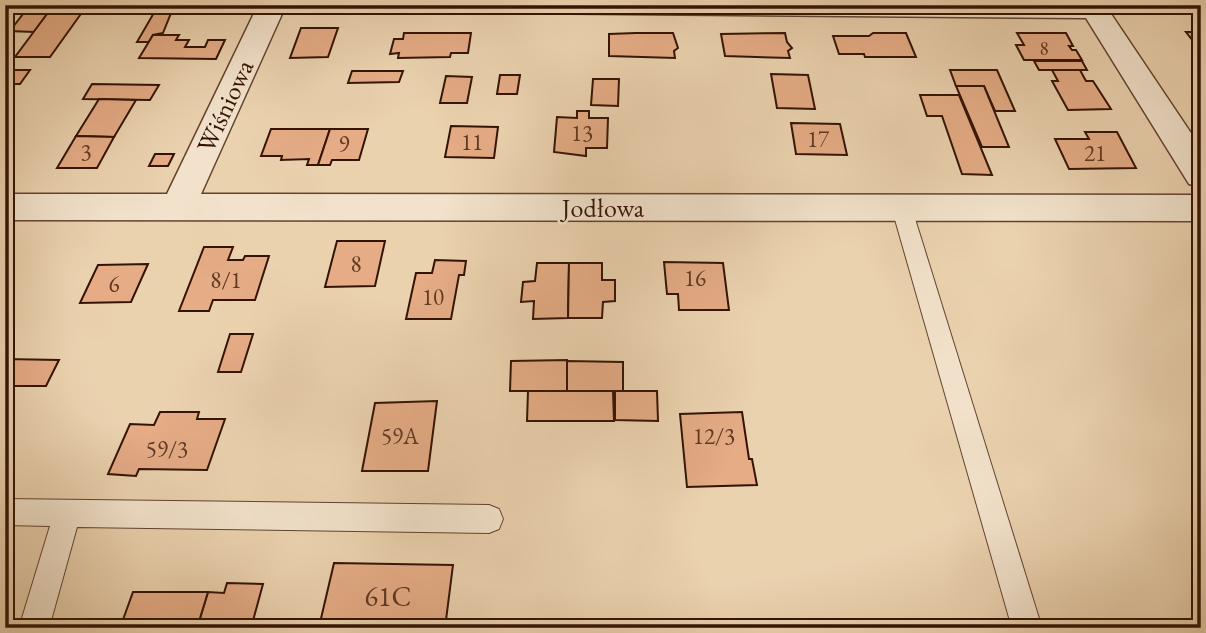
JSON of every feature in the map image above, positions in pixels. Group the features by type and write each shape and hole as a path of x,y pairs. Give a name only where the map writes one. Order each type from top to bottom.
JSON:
{"street":[{"name":"Wiśniowa","path":"178,207 272,5"},
{"path":"514,5 1093,8 1201,174"},
{"name":"Jodłowa","path":"5,207 1201,208"}],"lane":[{"path":"902,209 1027,628"},
{"path":"5,512 489,519"},
{"path":"34,628 67,513"}],"building":[{"path":"26,10 50,10 34,32 10,31"},
{"path":"50,10 83,11 50,57 15,57"},
{"path":"155,11 171,13 163,33 153,35 149,42 137,42"},
{"path":"301,28 338,28 328,57 290,58"},
{"path":"1186,32 1201,32 1201,46 1197,46"},
{"path":"404,33 471,33 468,53 451,53 450,57 398,58 399,53 390,54 394,39 403,39"},
{"path":"673,33 678,48 674,51 675,58 609,56 609,34"},
{"path":"785,33 792,48 788,51 790,58 725,56 721,34"},
{"path":"873,33 906,33 916,57 839,54 833,36 869,36"},
{"path":"1017,33 1066,33 1073,46 1069,46 1076,50 1082,60 1024,60 1016,45 1024,45"},
{"path":"153,35 179,35 176,40 189,40 185,47 205,47 208,40 225,40 216,59 139,58"},
{"path":"1034,61 1082,61 1087,70 1039,70"},
{"path":"5,70 30,70 20,84 5,84"},
{"path":"950,70 997,70 1015,111 995,111 984,86 956,86"},
{"path":"1052,70 1080,70 1086,81 1093,81 1111,109 1068,110 1052,81 1058,81"},
{"path":"352,71 403,71 399,82 348,83"},
{"path":"771,74 808,75 815,109 777,108"},
{"path":"500,75 520,75 517,94 497,94"},
{"path":"446,76 472,77 467,103 440,103"},
{"path":"593,79 619,79 618,106 591,105"},
{"path":"92,84 159,85 150,100 83,99"},
{"path":"956,86 984,86 1009,147 982,147"},
{"path":"920,95 959,95 992,175 962,174 942,116 927,116"},
{"path":"99,99 136,100 114,137 76,136"},
{"path":"577,111 589,111 589,118 608,118 607,148 586,148 586,156 554,152 557,117 577,118"},
{"path":"791,123 840,124 847,155 796,154"},
{"path":"451,126 498,127 494,158 445,157"},
{"path":"271,129 330,129 318,165 307,165 309,159 281,160 282,156 261,156"},
{"path":"330,129 368,129 359,160 332,160 330,165 318,165"},
{"path":"1085,132 1117,132 1136,168 1069,169 1055,139 1089,139"},
{"path":"76,136 114,137 97,168 57,168"},
{"path":"155,154 174,154 168,166 149,166"},
{"path":"337,241 385,241 375,286 325,287"},
{"path":"204,247 233,247 228,260 243,260 245,256 269,256 255,300 213,300 209,311 179,311"},
{"path":"435,260 466,261 464,275 459,275 451,319 406,319 416,273 432,273"},
{"path":"664,262 723,263 729,310 679,310 678,294 667,294"},
{"path":"537,263 569,263 568,318 533,319 534,301 521,302 523,282 535,281"},
{"path":"569,263 602,263 602,280 615,280 615,301 603,302 602,318 568,318"},
{"path":"148,264 131,302 80,303 98,265"},
{"path":"230,334 253,334 241,372 218,372"},
{"path":"5,359 59,360 46,386 5,386"},
{"path":"567,360 567,391 510,391 511,361"},
{"path":"567,361 623,362 623,391 567,391"},
{"path":"528,391 613,391 614,421 527,421"},
{"path":"615,391 657,391 658,421 615,420"},
{"path":"437,401 428,471 362,471 375,403"},
{"path":"160,412 199,412 197,419 225,419 207,470 139,469 136,476 108,474 130,424 154,425"},
{"path":"742,412 749,459 752,459 757,485 687,487 680,414"},
{"path":"334,563 453,565 445,628 319,627"},
{"path":"227,583 263,584 251,628 197,628 208,592 224,593"},
{"path":"133,592 208,592 197,628 120,628"}]}
